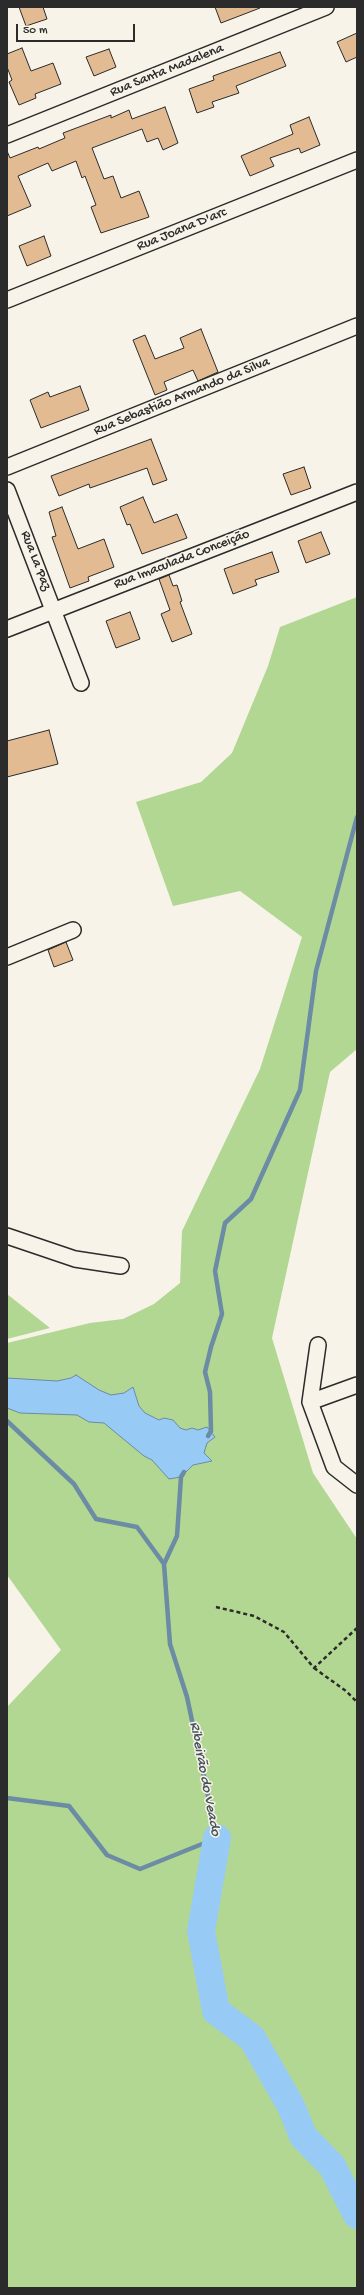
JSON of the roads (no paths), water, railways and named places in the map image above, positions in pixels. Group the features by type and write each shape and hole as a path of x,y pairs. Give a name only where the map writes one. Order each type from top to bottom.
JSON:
{"street":[{"name":"Rua Santa Madalena","path":"7,135 326,7"},
{"name":"Rua Joana D'arc","path":"7,300 357,160"},
{"name":"Rua Sebastião Armando da Silva","path":"7,467 357,326"},
{"name":"Rua La Paz","path":"7,490 81,683"},
{"name":"Rua Imaculada Conceição","path":"7,629 357,492"},
{"path":"7,957 73,930"},
{"path":"7,1236 75,1259 121,1266"},
{"path":"318,1345 310,1402 334,1467 357,1485"},
{"path":"310,1402 357,1385"}],"water":[{"path":"76,1375 99,1390 111,1395 124,1393 133,1387 139,1406 145,1413 159,1420 164,1418 173,1420 180,1428 186,1430 192,1428 198,1430 207,1427 215,1437 207,1443 204,1453 212,1461 193,1465 181,1477 169,1479 152,1460 144,1456 104,1423 89,1422 77,1415 20,1413 7,1408 7,1378 57,1381 71,1378"}],"waterway":[{"path":"208,1436 211,1431 210,1392 205,1372 211,1347 222,1314 215,1271 225,1223 251,1199 300,1090 316,971 357,817"},
{"name":"Ribeirão do Veado","path":"7,1421 74,1484 96,1519 137,1527 164,1564 170,1644 187,1697 217,1838 140,1869 107,1855 69,1806 7,1798"},
{"path":"164,1564 177,1536 181,1477 184,1472"},
{"name":"Ribeirão do Veado","path":"217,1838 201,1931 216,2011 252,2038 291,2106 303,2136 332,2166 357,2215"}]}
